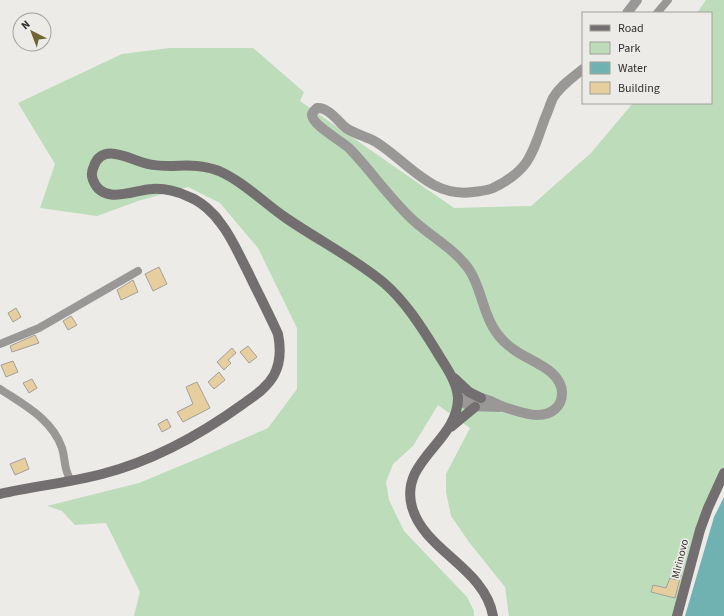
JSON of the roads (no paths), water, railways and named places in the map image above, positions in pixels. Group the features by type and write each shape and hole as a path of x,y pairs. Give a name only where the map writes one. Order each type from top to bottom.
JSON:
{"main road":[{"path":"0,494 102,474 166,451 228,415 269,383 279,362 281,347 276,328 240,257 223,226 216,217 205,206 190,197 170,190 155,189 134,191 116,196 108,195 102,192 94,184 92,177 92,169 95,162 101,156 109,153 117,153 144,164 198,166 218,170 237,182 284,217 362,267 384,283 417,321 451,374 478,402 446,432 417,468 411,483 410,497 419,523 482,589 490,603 493,616"},
{"path":"446,432 455,412 458,400 451,374"},
{"name":"Mirinovo","path":"677,616 700,530 724,473"}],"street":[{"path":"628,12 636,0"},
{"path":"658,12 668,1"},
{"path":"458,400 469,398 478,402 536,415 551,412 557,408 561,401 562,388 560,382 548,370 512,348 501,339 491,325 478,285 468,267 456,254 415,222 403,210 363,162 348,147 318,125 312,115 313,111 317,108 324,110 349,129 376,142 409,169 441,190 455,193 469,193 488,190 506,181 519,172 530,159 553,99 560,88 582,69"},
{"path":"0,344 39,328 138,271"},
{"path":"0,388 45,420 56,435 62,448 65,472 71,481"}],"water":[{"path":"724,497 724,616 685,616 714,517"}]}
